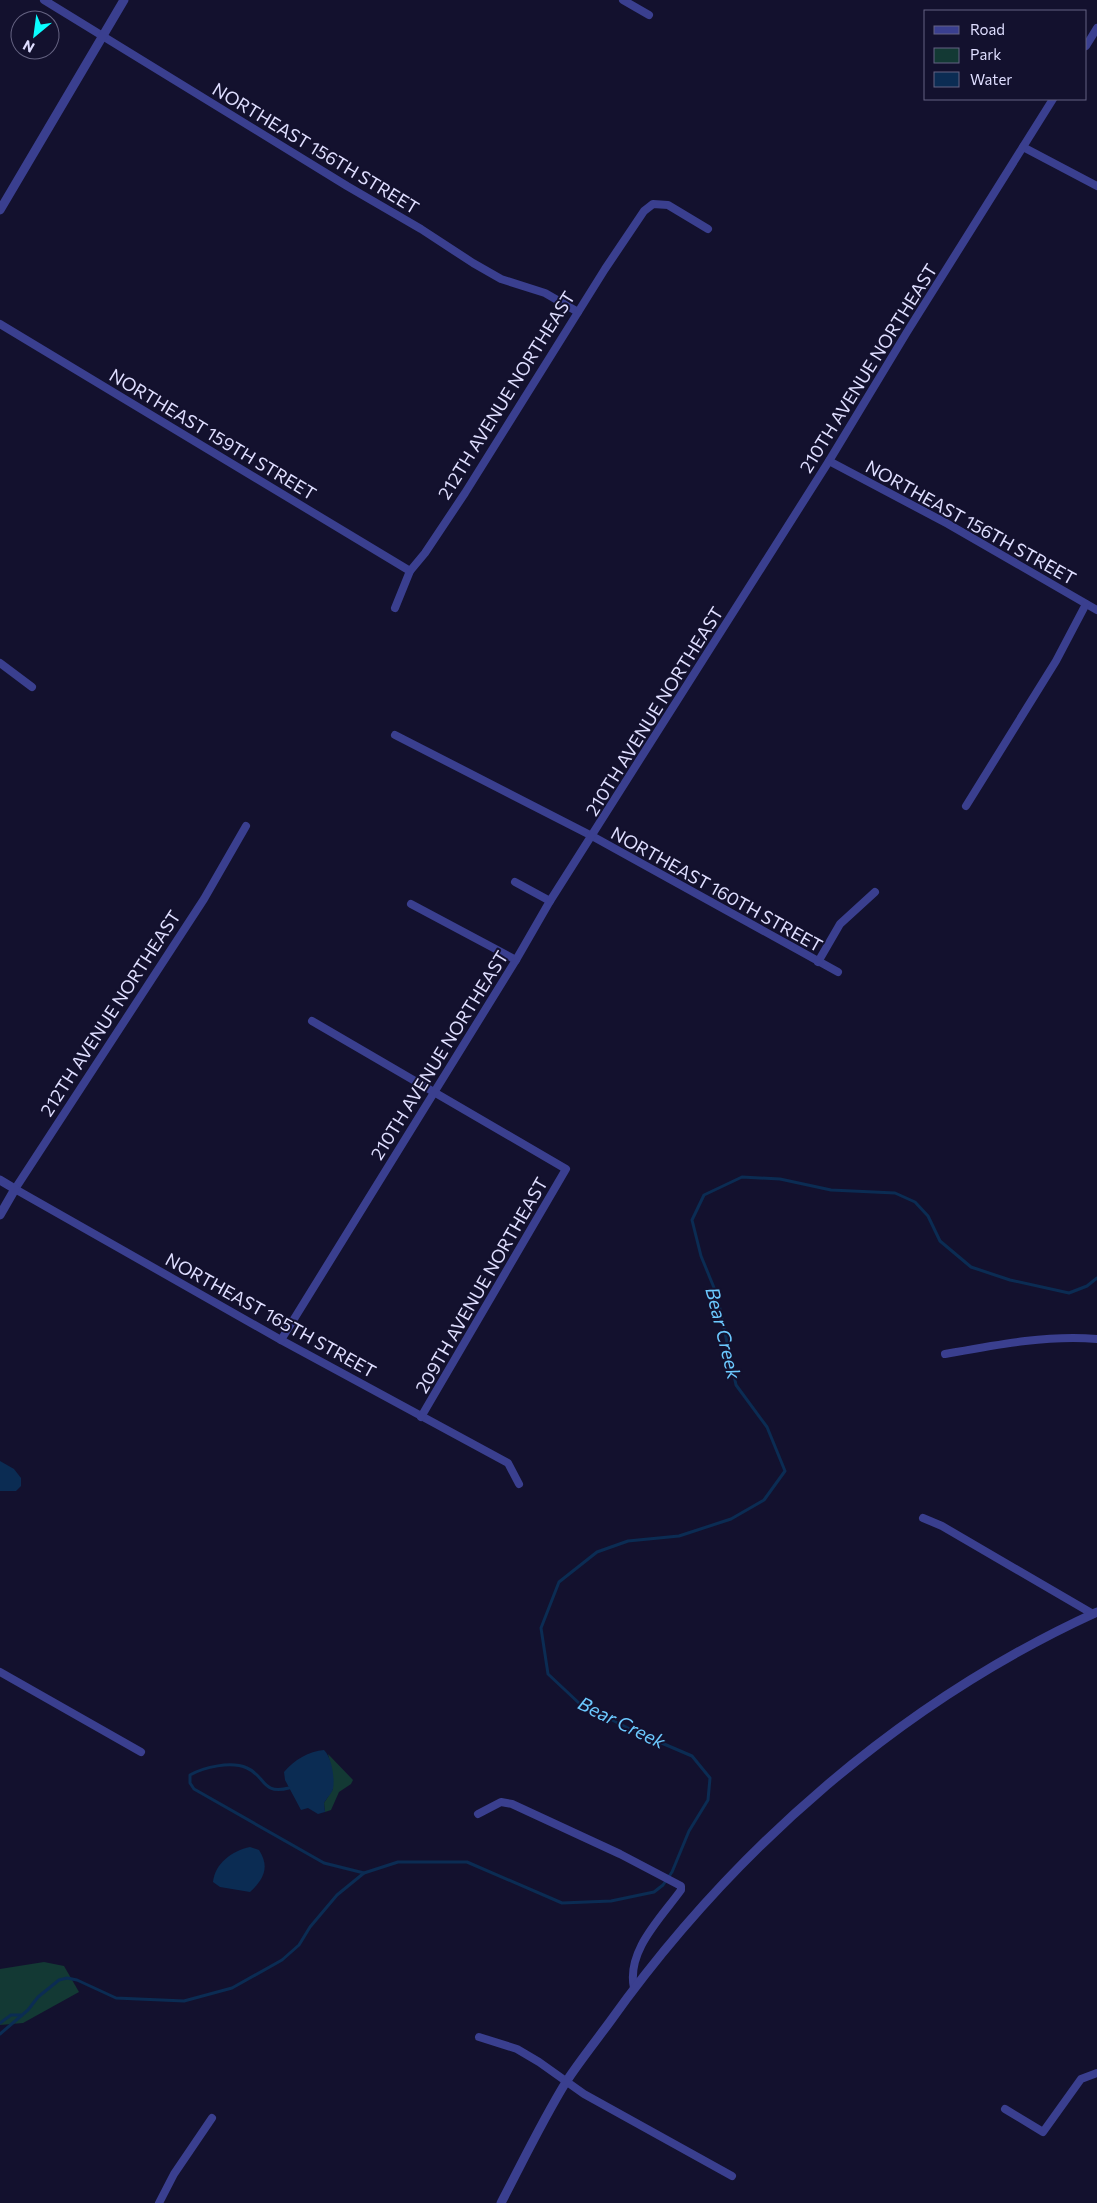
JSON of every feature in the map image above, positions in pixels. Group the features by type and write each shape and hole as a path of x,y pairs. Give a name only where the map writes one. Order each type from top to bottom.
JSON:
{"street":[{"name":"NORTHEAST 156TH STREET","path":"44,0 421,229 480,267 501,279 545,293 578,312"},
{"path":"0,210 124,0"},
{"path":"623,0 649,15"},
{"path":"1087,44 1097,28"},
{"name":"210TH AVENUE NORTHEAST","path":"281,1340 432,1092 516,960 550,901 829,461 907,332 1052,100"},
{"path":"1024,147 1097,186"},
{"name":"212TH AVENUE NORTHEAST","path":"395,608 410,571 465,492 644,211 653,204 668,206 708,229"},
{"name":"NORTHEAST 159TH STREET","path":"0,324 410,571"},
{"name":"NORTHEAST 156TH STREET","path":"829,461 948,524 1097,610"},
{"path":"966,806 1056,662 1086,604"},
{"path":"0,663 32,688"},
{"name":"NORTHEAST 160TH STREET","path":"395,735 592,836 838,972"},
{"name":"212TH AVENUE NORTHEAST","path":"0,1215 204,899 246,826"},
{"path":"515,882 550,901"},
{"path":"818,962 840,924 875,892"},
{"path":"411,904 516,960"},
{"path":"312,1021 432,1092"},
{"name":"209TH AVENUE NORTHEAST","path":"421,1417 566,1169 432,1092"},
{"name":"NORTHEAST 165TH STREET","path":"0,1180 281,1340 508,1463 518,1484"},
{"path":"945,1354 1029,1340 1054,1338 1097,1339"},
{"path":"923,1518 942,1526 1095,1613"},
{"path":"500,2203 566,2082 634,1988 702,1906 754,1853 806,1803 854,1762 902,1727 982,1674 1024,1649 1095,1613"},
{"path":"0,1672 141,1752"},
{"path":"478,1814 501,1802 512,1804 656,1872 680,1886 681,1890 647,1937 635,1961 631,1975 634,1988"},
{"path":"478,2037 517,2049 584,2094 732,2176"},
{"path":"1005,2109 1043,2132 1081,2079 1097,2072"},
{"path":"159,2203 174,2174 212,2118"}],"green space":[{"path":"328,1754 353,1780 351,1784 339,1792 331,1810 325,1812 324,1803 333,1789"},
{"path":"44,1962 64,1966 79,1992 23,2023 0,2025 0,1969"}],"water":[{"path":"0,1461 14,1469 21,1478 21,1486 16,1491 0,1491"},
{"path":"324,1750 331,1763 334,1785 324,1803 325,1812 318,1814 308,1808 301,1810 285,1780 284,1772 302,1757"},
{"path":"250,1847 259,1850 265,1867 259,1882 250,1892 220,1887 213,1882 217,1869 225,1859 237,1851"}],"waterway":[{"name":"Bear Creek","path":"0,2034 28,2010 38,1997 59,1980 67,1978 77,1980 116,1998 184,2001 232,1988 282,1960 299,1945 310,1927 337,1895 364,1873 398,1862 467,1862 562,1903 611,1901 654,1892 663,1885 672,1872 689,1831 708,1800 710,1778 692,1756 636,1732 580,1704 548,1674 541,1628 559,1582 597,1552 628,1541 679,1536 731,1519 764,1500 785,1471 767,1427 736,1385 717,1295 701,1256 692,1220 704,1195 742,1177 780,1179 831,1190 895,1193 915,1202 928,1216 940,1241 971,1267 1010,1280 1069,1293 1087,1286 1097,1278"},
{"path":"289,1788 273,1789 268,1787 253,1771 241,1766 218,1766 190,1775 190,1783 194,1789 324,1863 364,1873"},
{"path":"0,2023 11,2015 21,2015"}]}
